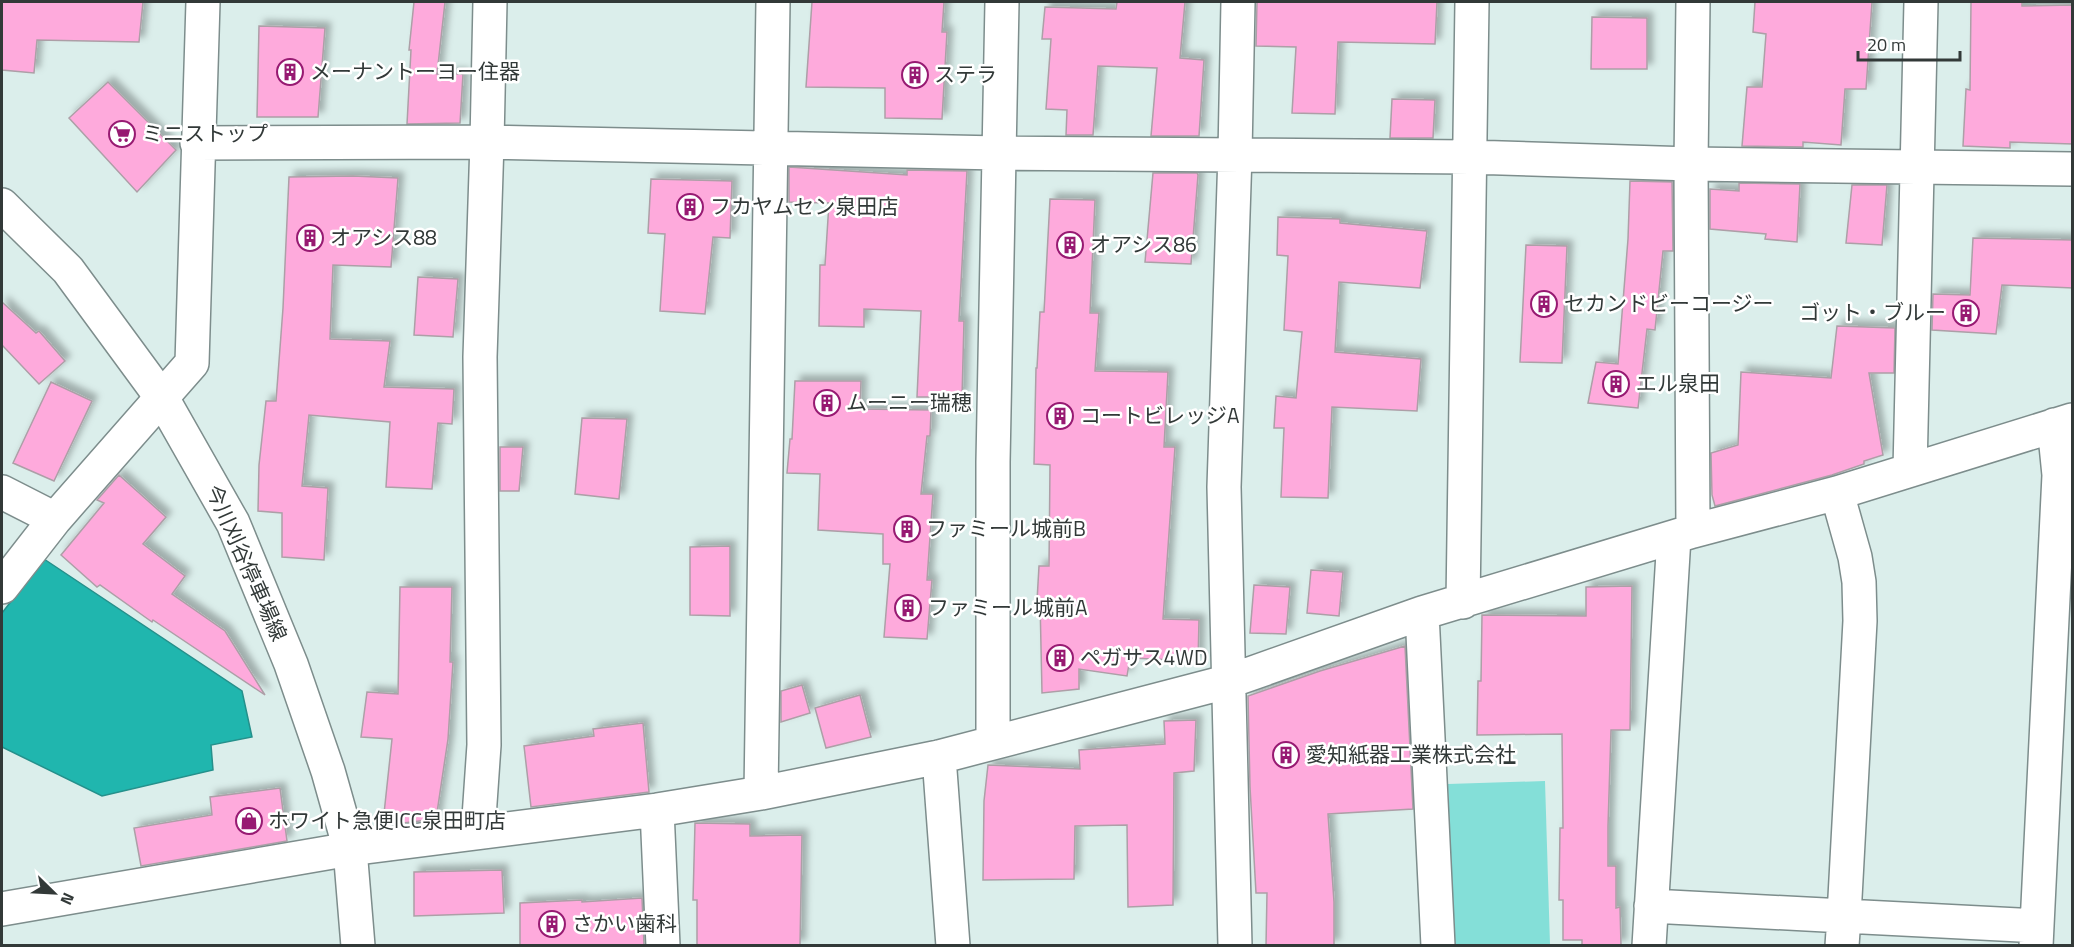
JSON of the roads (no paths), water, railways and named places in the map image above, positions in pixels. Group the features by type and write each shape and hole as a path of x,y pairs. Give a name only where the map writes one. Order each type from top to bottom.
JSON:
{"street":[{"path":"2,587 55,519 192,363 203,2"},
{"path":"478,832 484,745 480,357 488,142 490,2"},
{"path":"761,793 773,2"},
{"path":"993,741 993,462 1002,2"},
{"path":"1235,945 1224,487 1238,2"},
{"path":"1463,602 1472,2"},
{"path":"1649,945 1683,534 1693,2"},
{"path":"1910,470 1921,2"},
{"path":"197,143 488,142 999,153 1470,157 1690,164 2073,169"},
{"name":"今川刈谷停車場線","path":"2,205 68,270 162,398 233,524 287,654 328,771 350,849 358,945"},
{"path":"2,909 350,849 657,810 761,793 939,757 993,741 1230,681 1422,613 1683,534 1837,493 2063,423 2037,936 1843,931 1651,906"},
{"path":"2,492 55,519"},
{"path":"1837,493 1855,558 1860,621 1843,931"},
{"path":"1422,613 1438,945"},
{"path":"939,757 953,945"},
{"path":"657,810 663,945"}],"place":[{"name":"メーナントーヨー住器","path":"290,72"},
{"name":"ステラ","path":"915,75"},
{"name":"ミニストップ","path":"122,134"},
{"name":"フカヤムセン泉田店","path":"690,207"},
{"name":"オアシス88","path":"310,238"},
{"name":"オアシス86","path":"1070,245"},
{"name":"セカンドビーコージー","path":"1544,304"},
{"name":"ゴット・ブルー","path":"1966,313"},
{"name":"エル泉田","path":"1616,384"},
{"name":"ムーニー瑞穂","path":"827,403"},
{"name":"コートビレッジA","path":"1060,416"},
{"name":"ファミール城前B","path":"907,529"},
{"name":"ファミール城前A","path":"908,608"},
{"name":"ペガサス4WD","path":"1060,658"},
{"name":"愛知紙器工業株式会社","path":"1286,755"},
{"name":"ホワイト急便ICC泉田町店","path":"249,821"},
{"name":"さかい歯科","path":"552,924"}]}
